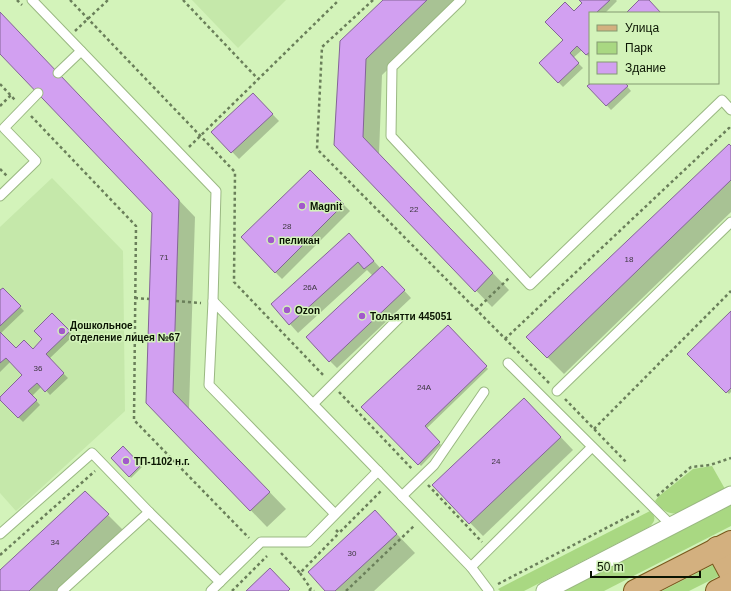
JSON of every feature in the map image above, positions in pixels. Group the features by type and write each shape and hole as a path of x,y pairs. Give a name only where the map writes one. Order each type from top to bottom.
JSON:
{"main road":[{"path":"635,591 724,545 731,574"},
{"path":"717,591 731,584"}],"street":[{"path":"545,591 731,495"}],"lane":[{"path":"32,0 216,191 209,385 335,514"},
{"path":"461,0 392,67 391,136 530,285 722,100 731,110"},
{"path":"58,73 81,51"},
{"path":"0,196 36,161 4,128 38,93"},
{"path":"557,391 731,222"},
{"path":"213,301 471,567 488,590"},
{"path":"313,404 399,318"},
{"path":"508,363 671,525"},
{"path":"402,496 434,465 484,392"},
{"path":"471,567 592,447"},
{"path":"0,534 92,453 220,582"},
{"path":"210,591 261,542 308,542 378,471"},
{"path":"62,591 149,512"}],"path":[{"path":"70,0 235,172 234,282 489,549"},
{"path":"68,37 108,0"},
{"path":"183,0 258,79"},
{"path":"182,155 339,0"},
{"path":"373,0 322,48 317,149 632,467"},
{"path":"0,84 136,226 134,420 256,546"},
{"path":"0,106 11,95"},
{"path":"505,339 729,128 731,130"},
{"path":"476,310 513,274"},
{"path":"594,429 731,291"},
{"path":"135,298 149,299"},
{"path":"176,301 201,302"},
{"path":"488,590 651,505 658,494 691,467 710,465 731,458"},
{"path":"0,555 97,469"},
{"path":"346,591 417,523"},
{"path":"300,573 339,532"},
{"path":"232,591 271,552"},
{"path":"281,553 300,573 311,590"}],"shaded area":[{"path":"192,0 286,0 238,48"},
{"name":"Дошкольное отделение лицея №67","path":"52,178 123,251 125,411 16,511 0,493 0,227"}],"green space":[{"path":"712,466 725,489 678,513 671,513 662,509 655,501 659,496 693,469"},
{"path":"731,504 731,526 604,591 560,591"},
{"path":"650,511 654,515 654,519 653,523 649,527 524,591 500,591 498,589"},
{"path":"713,565 716,566 719,576 689,591 662,591"}],"building":[{"path":"383,0 427,0 366,59 363,137 493,273 475,292 334,145 340,41"},
{"path":"579,0 610,0 597,12 589,12 589,53 586,55 577,46 570,53 579,63 558,83 539,63 563,40 545,22 565,2 574,11 582,3"},
{"path":"639,0 649,0 660,12 627,12"},
{"path":"0,12 179,200 173,392 270,492 250,511 146,403 152,213 0,54"},
{"path":"590,84 626,84 628,86 606,106 587,86"},
{"path":"253,93 273,114 231,153 211,132"},
{"path":"729,144 731,146 731,180 547,358 526,337"},
{"path":"310,170 344,204 275,273 241,237"},
{"path":"349,233 374,261 364,269 358,262 289,325 271,304"},
{"path":"382,266 405,290 329,362 306,337"},
{"path":"3,288 21,306 0,326 0,290"},
{"path":"731,311 731,388 726,393 687,354"},
{"path":"52,313 70,331 46,354 64,373 45,392 37,383 28,391 37,400 18,418 0,400 0,397 22,375 6,358 0,363 0,332 16,348 24,340 33,349 42,339 34,331"},
{"path":"448,325 487,366 425,426 440,442 418,465 361,407"},
{"path":"524,398 561,437 469,524 432,485"},
{"name":"ТП-1102 н.г.","path":"123,446 141,465 129,477 111,458"},
{"path":"85,491 109,514 29,591 0,591 0,570"},
{"path":"375,510 397,534 335,591 325,591 308,572"},
{"path":"270,568 290,589 288,591 246,591"}],"place":[{"name":"Magnit","path":"302,206"},
{"name":"пеликан","path":"271,240"},
{"name":"Ozon","path":"287,310"},
{"name":"Тольятти 445051","path":"362,316"},
{"name":"Дошкольное отделение лицея №67","path":"62,331"},
{"name":"ТП-1102 н.г.","path":"126,461"}]}
